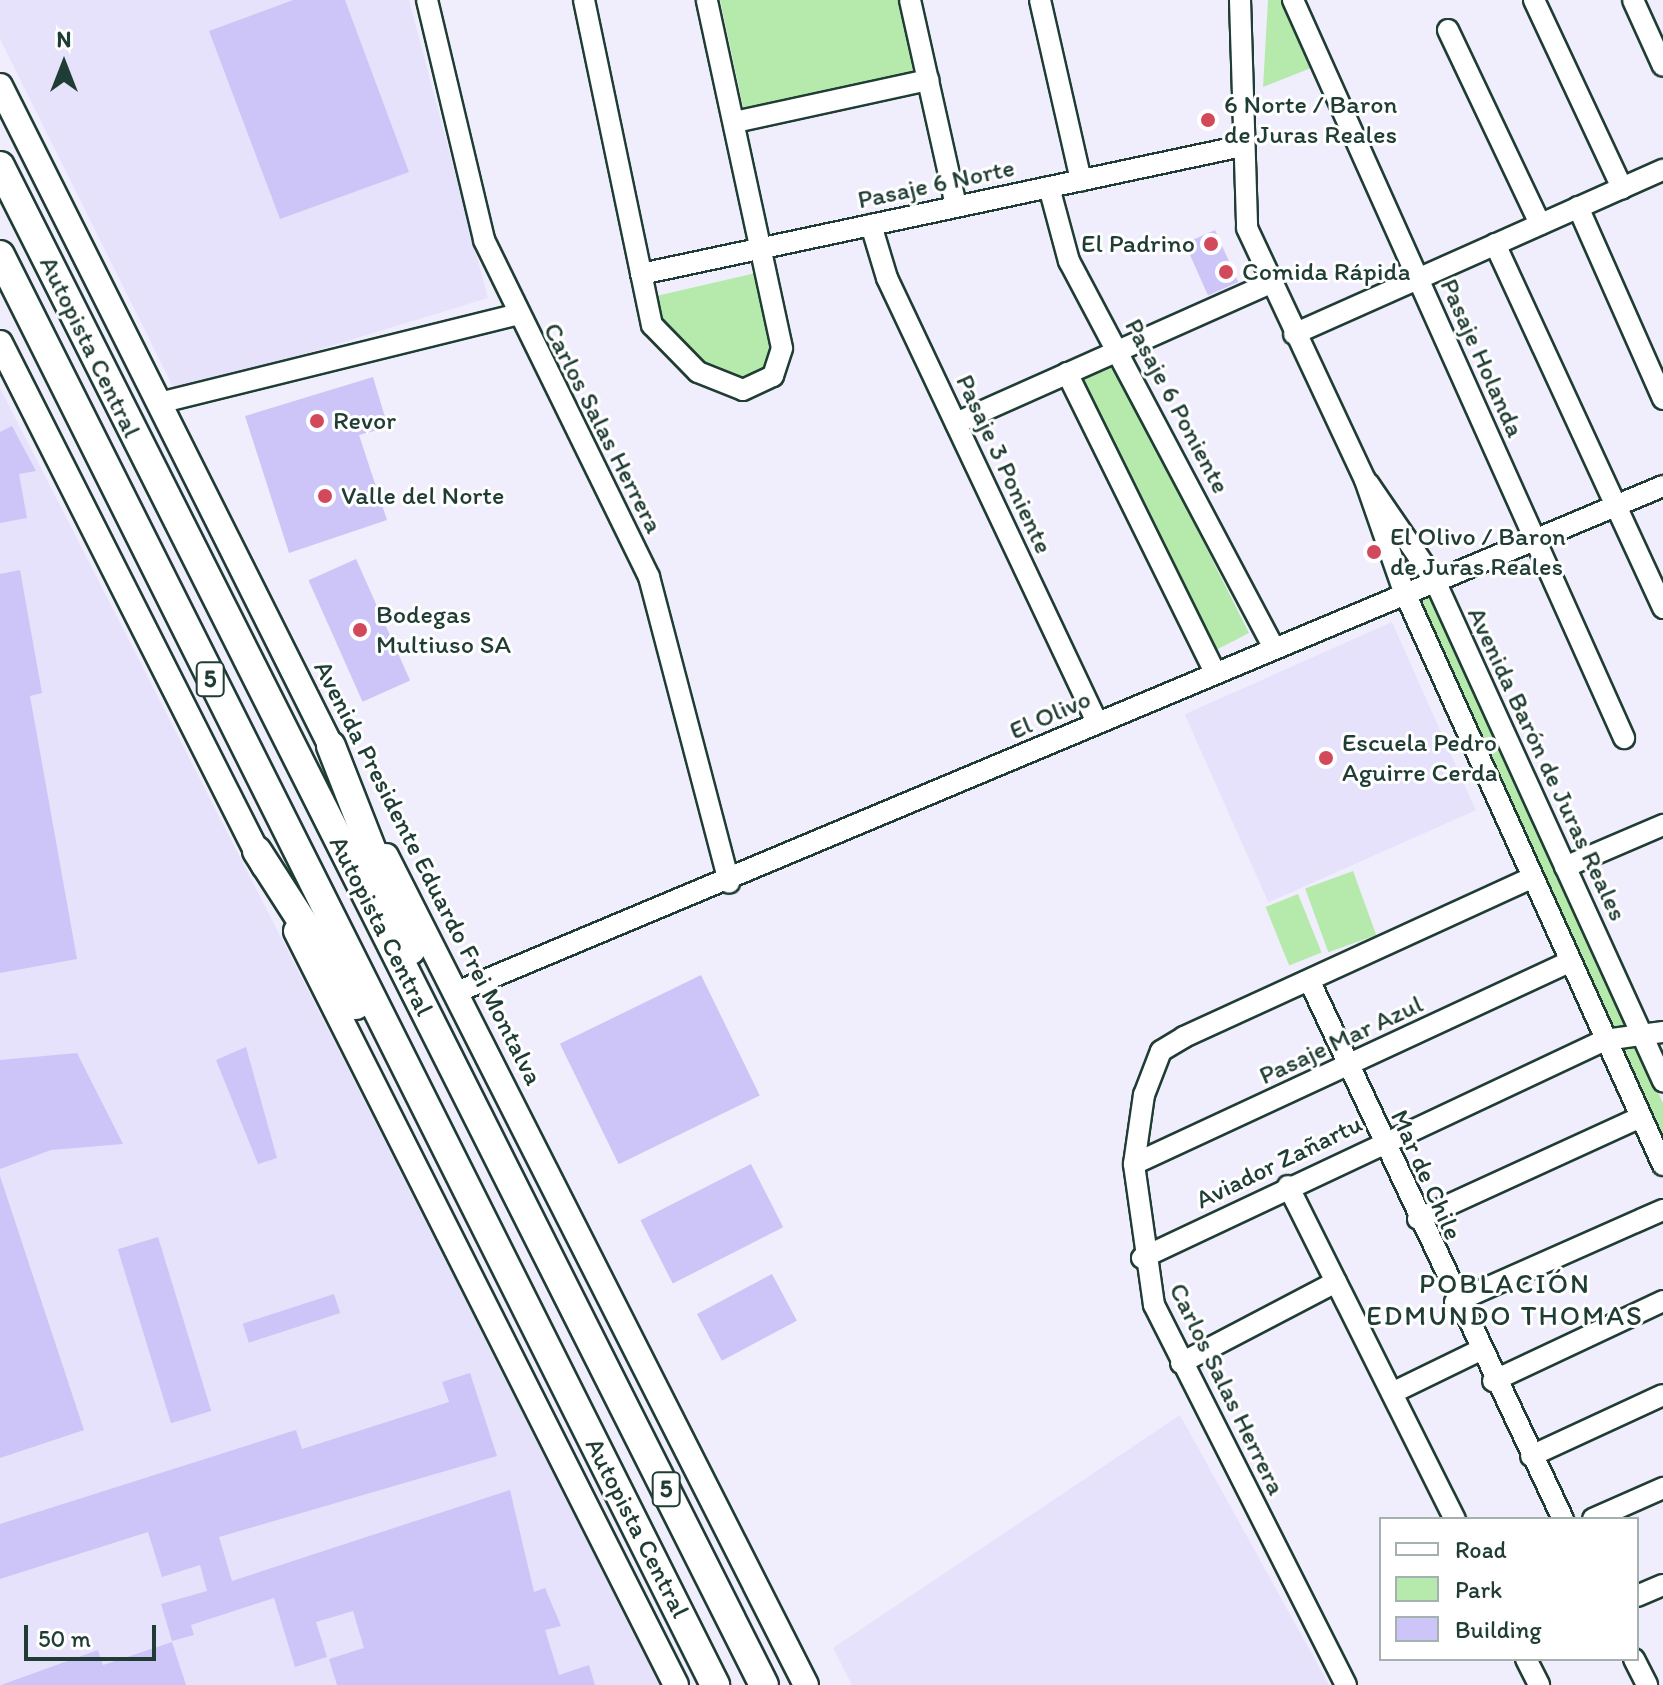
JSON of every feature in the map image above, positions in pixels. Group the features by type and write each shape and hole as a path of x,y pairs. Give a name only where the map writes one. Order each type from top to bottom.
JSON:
{"highway":[{"name":"Autopista Central","path":"0,166 764,1685"},
{"name":"Autopista Central","path":"0,255 715,1685"},
{"path":"331,746 463,1090"},
{"path":"257,851 421,1102"}],"main road":[{"name":"Avenida Presidente Eduardo Frei Montalva","path":"0,86 806,1685"},
{"path":"0,343 676,1685"}],"street":[{"name":"Carlos Salas Herrera","path":"427,0 476,213 515,315 649,577 729,883"},
{"path":"584,0 648,315 670,344 728,390 754,388 773,376 782,348 764,247 707,0"},
{"path":"910,0 956,206"},
{"path":"1040,0 1081,180"},
{"name":"Avenida Barón de Juras Reales","path":"1240,0 1242,211 1268,284 1365,480 1403,589 1663,1165"},
{"name":"Pasaje Holanda","path":"1293,0 1624,738"},
{"path":"1534,0 1622,188"},
{"path":"1633,0 1663,66"},
{"path":"1448,30 1540,224"},
{"path":"735,122 928,80"},
{"name":"Pasaje 6 Norte","path":"641,274 1242,146"},
{"path":"1294,334 1662,172"},
{"name":"Pasaje 6 Poniente","path":"1049,187 1062,246 1273,646"},
{"path":"1578,207 1663,399"},
{"name":"Pasaje 3 Poniente","path":"871,225 887,278 1097,723"},
{"path":"1495,244 1663,608"},
{"path":"956,423 1268,284"},
{"path":"159,403 515,315"},
{"path":"1067,373 1214,671"},
{"name":"Avenida Barón de Juras Reales","path":"1365,480 1435,581 1565,867 1654,1036 1663,1081"},
{"name":"El Olivo","path":"457,992 729,883 1403,589 1435,581 1536,542 1663,486"},
{"path":"1565,867 1663,825"},
{"path":"1309,980 1532,878"},
{"name":"Pasaje Mar Azul","path":"1134,1164 1569,962"},
{"name":"Carlos Salas Herrera","path":"1309,980 1161,1051 1144,1095 1134,1164 1142,1258 1181,1363 1346,1685"},
{"name":"Mar de Chile","path":"1309,980 1478,1351 1562,1517"},
{"name":"Aviador Zañartu","path":"1142,1258 1382,1140 1605,1040 1654,1036"},
{"path":"1418,1219 1641,1117"},
{"path":"1288,1186 1454,1517"},
{"path":"1455,1302 1663,1210"},
{"path":"1181,1363 1336,1282"},
{"path":"1493,1381 1663,1301"},
{"path":"1392,1393 1478,1351"},
{"path":"1531,1456 1663,1395"},
{"path":"1598,1517 1663,1488"},
{"path":"1639,1595 1663,1585"},
{"path":"1527,1661 1539,1685"},
{"path":"1635,1661 1647,1685"}],"shaded area":[{"path":"0,0 409,0 488,298 176,393 0,39"},
{"path":"0,388 357,1086 660,1685 0,1685"},
{"name":"Escuela Pedro Aguirre Cerda","path":"1392,622 1476,810 1268,903 1185,714"},
{"path":"1180,1415 1329,1685 852,1685 833,1648"}],"green space":[{"path":"720,0 903,0 919,74 744,111"},
{"path":"1268,0 1284,0 1311,68 1263,87"},
{"path":"760,272 775,356 761,371 728,380 699,368 659,328 652,297"},
{"path":"1113,362 1249,633 1212,652 1083,379"},
{"path":"1430,594 1663,1103 1663,1138 1414,599"},
{"path":"1353,871 1376,935 1328,952 1305,888"},
{"path":"1298,894 1322,952 1289,966 1266,907"}],"building":[{"path":"293,0 345,0 409,172 280,219 209,31"},
{"path":"1215,230 1238,282 1208,295 1185,243"},
{"path":"373,377 388,427 359,435 387,520 289,553 245,416"},
{"path":"12,426 36,471 19,474 27,518 0,523 0,432"},
{"name":"Bodegas Multiuso SA","path":"356,559 410,681 363,702 308,580"},
{"path":"20,570 42,693 30,696 77,959 0,973 0,574"},
{"path":"701,975 760,1095 619,1164 560,1044"},
{"path":"246,1047 277,1158 258,1164 216,1060"},
{"path":"77,1053 123,1144 51,1150 0,1169 0,1060"},
{"path":"751,1164 783,1227 673,1284 641,1220"},
{"path":"0,1176 84,1430 0,1458"},
{"path":"158,1237 211,1411 171,1423 118,1249"},
{"path":"772,1274 797,1321 722,1361 697,1314"},
{"path":"334,1294 340,1313 249,1343 243,1324"},
{"path":"470,1373 497,1456 219,1537 232,1581 510,1490 534,1592 545,1588 561,1626 545,1630 559,1675 589,1665 595,1685 337,1685 329,1659 364,1648 353,1611 316,1622 327,1657 295,1667 274,1598 191,1625 194,1635 172,1641 161,1604 207,1591 200,1565 162,1577 148,1532 0,1579 0,1524 296,1430 302,1449 449,1402 442,1382"},
{"path":"172,1642 186,1685 1,1685 98,1650 103,1665"}],"place":[{"name":"6 Norte / Baron de Juras Reales","path":"1208,120"},
{"name":"El Padrino","path":"1211,244"},
{"name":"Comida Rápida","path":"1226,272"},
{"name":"Revor","path":"317,421"},
{"name":"Valle del Norte","path":"325,496"},
{"name":"El Olivo / Baron de Juras Reales","path":"1374,552"},
{"name":"Bodegas Multiuso SA","path":"360,630"},
{"name":"Escuela Pedro Aguirre Cerda","path":"1326,758"}],"district":[{"name":"POBLACIÓN EDMUNDO THOMAS","path":"1505,1299"}]}
